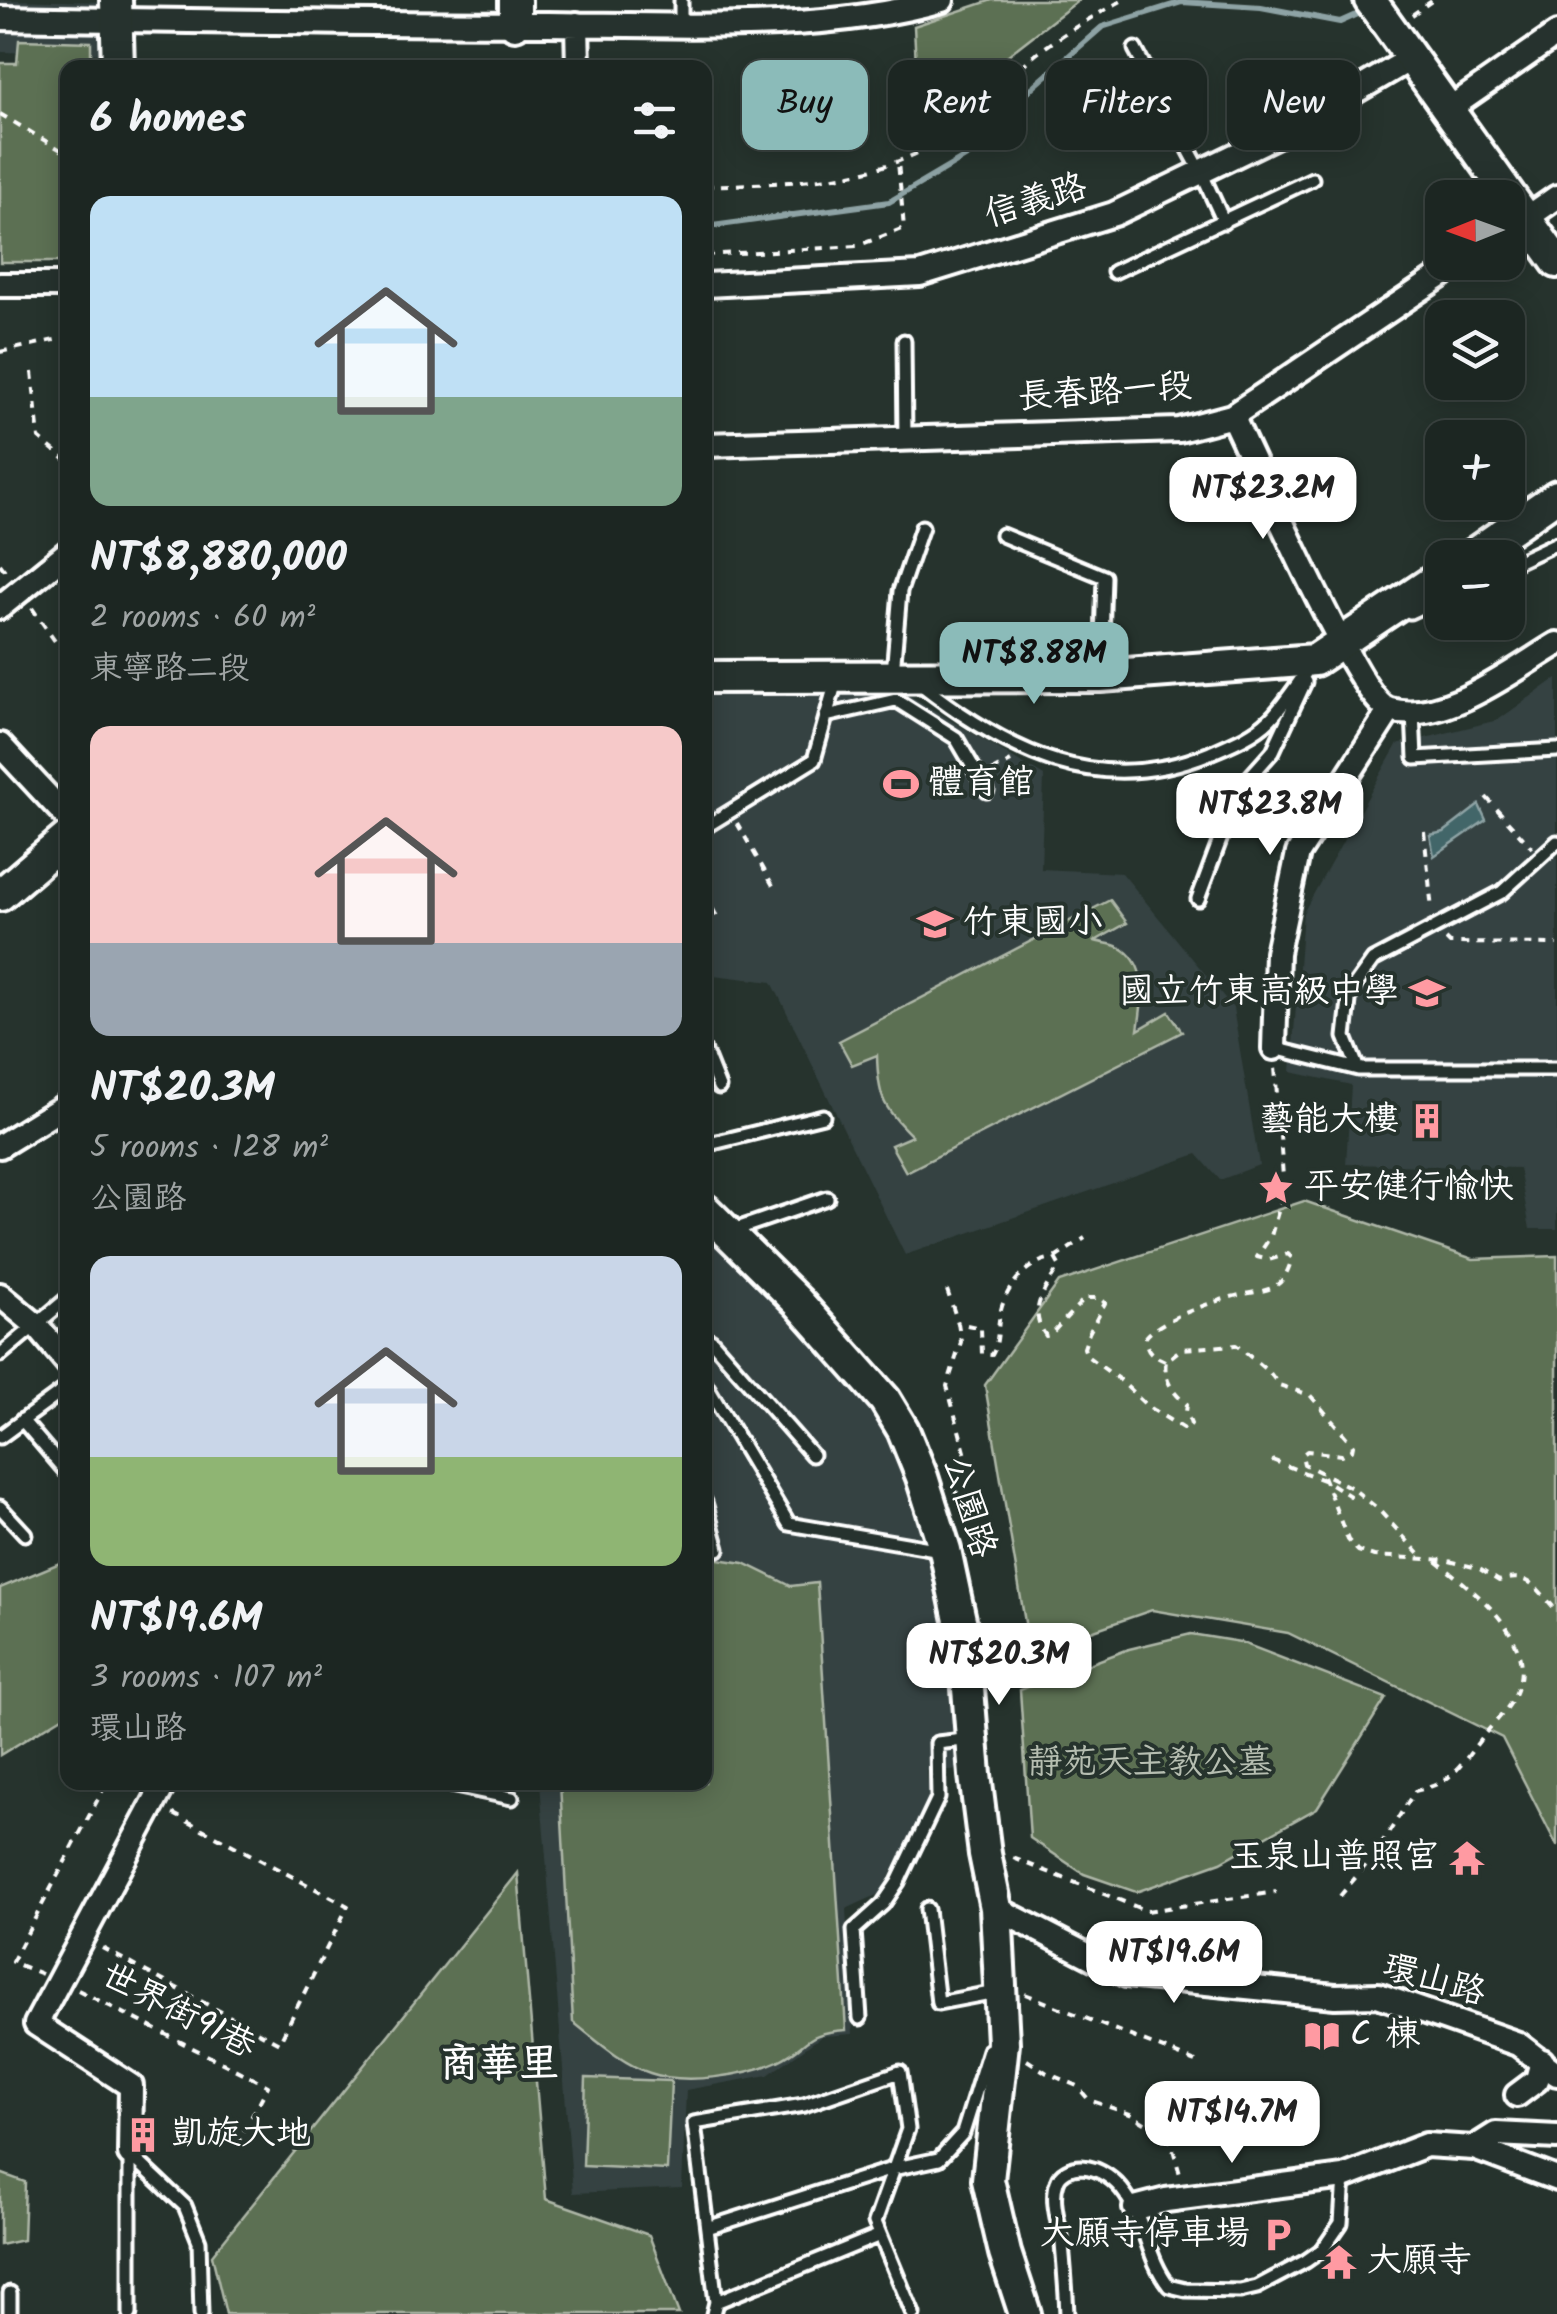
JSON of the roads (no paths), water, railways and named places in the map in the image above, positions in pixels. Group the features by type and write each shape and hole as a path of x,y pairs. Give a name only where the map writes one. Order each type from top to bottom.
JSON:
{"street":[{"path":"0,18 116,10 515,12 577,24 681,12 798,23 942,0"},
{"path":"1370,0 1448,110 1490,180"},
{"path":"116,10 118,60"},
{"path":"577,24 578,60"},
{"path":"1448,110 1557,34"},
{"name":"信義路","path":"712,285 920,274 1114,214 1298,125 1412,58"},
{"path":"1525,219 1557,197"},
{"path":"1525,232 1557,262"},
{"name":"長春路一段","path":"712,445 1179,430 1232,416 1434,280"},
{"path":"0,285 60,285"},
{"path":"1232,416 1342,644 1378,704 1390,710 1414,712 1456,704 1557,644"},
{"path":"1494,540 1557,496"},
{"path":"0,607 60,558"},
{"path":"712,677 1100,676 1315,660 1425,587"},
{"path":"1274,1048 1277,953 1298,853 1390,710"},
{"path":"0,745 60,809"},
{"path":"0,895 60,844"},
{"path":"0,1146 60,1109"},
{"name":"公園路","path":"712,1217 798,1302 885,1400 903,1430 945,1550 964,1639 984,1847 996,1908 1003,2043 988,2180 1024,2314"},
{"path":"0,1294 60,1354"},
{"path":"130,2154 131,2086 36,2024 159,1793"},
{"name":"環山路","path":"996,1908 1126,1975 1335,1996 1378,1995 1518,2044 1550,2067"},
{"path":"1517,2095 1550,2067"},
{"path":"1474,2148 1496,2134 1557,2137"},
{"path":"1139,2207 1337,2178 1426,2145 1474,2148 1557,2180"}],"lane":[{"path":"1135,49 1224,222"},
{"path":"1114,272 1312,179"},
{"path":"904,341 905,438"},
{"path":"922,527 900,590 902,677 960,716 1059,765 1117,772 1177,766 1238,741 1270,720 1315,660"},
{"path":"1002,534 1104,577 1100,676"},
{"path":"1525,558 1557,543"},
{"path":"1342,644 1425,605"},
{"path":"1198,899 1239,790 1273,751 1315,660"},
{"path":"712,824 814,760 837,677"},
{"path":"826,716 896,700 956,738 987,791"},
{"path":"1414,712 1415,758 1557,750"},
{"path":"1358,1068 1344,1037 1350,992 1373,960 1502,892 1557,842"},
{"path":"1274,1048 1358,1068 1557,1069"},
{"path":"712,1071 718,1087"},
{"path":"712,1142 823,1116"},
{"path":"727,1233 828,1198"},
{"path":"0,1355 60,1305"},
{"path":"712,1341 812,1455"},
{"path":"0,1437 60,1393"},
{"path":"712,1394 790,1524 945,1550"},
{"path":"22,1420 60,1465"},
{"path":"0,1506 25,1534"},
{"path":"712,1527 718,1548"},
{"path":"860,2018 854,1930 883,1904 898,1882 938,1798 937,1743 972,1739"},
{"path":"478,1790 512,1798"},
{"path":"707,2228 939,2159 963,2133 984,2072 1001,1989 938,2003 926,1909"},
{"path":"880,2235 715,2308 694,2123 804,2105 900,2072 908,2129 875,2222 913,2314"},
{"path":"130,2154 130,2314"},
{"path":"130,2154 185,2206 199,2242 201,2314"},
{"path":"1068,2314 1054,2197 1063,2173 1074,2168 1096,2169 1124,2190 1139,2207 1148,2252 1169,2286 1199,2291 1257,2288 1323,2249 1342,2223 1337,2178"},
{"path":"10,2294 10,2314"}],"water":[{"path":"1479,805 1486,820 1434,856 1430,835 1444,832"}],"waterway":[{"path":"712,226 889,202 972,153 1024,95 1102,27 1182,2 1261,7 1340,22 1367,10"}],"place":[{"name":"體育館","path":"901,784"},
{"name":"竹東國小","path":"935,924"},
{"name":"國立竹東高級中學","path":"1427,993"},
{"name":"藝能大樓","path":"1427,1121"},
{"name":"平安健行愉快","path":"1276,1188"},
{"name":"玉泉山普照宮","path":"1467,1858"},
{"name":"C 棟","path":"1322,2036"},
{"name":"凱旋大地","path":"143,2135"},
{"name":"大願寺停車場","path":"1278,2235"},
{"name":"大願寺","path":"1339,2262"}],"district":[{"name":"商華里","path":"499,2065"}],"park label":[{"name":"靜苑天主教公墓","path":"1150,1764"}]}
